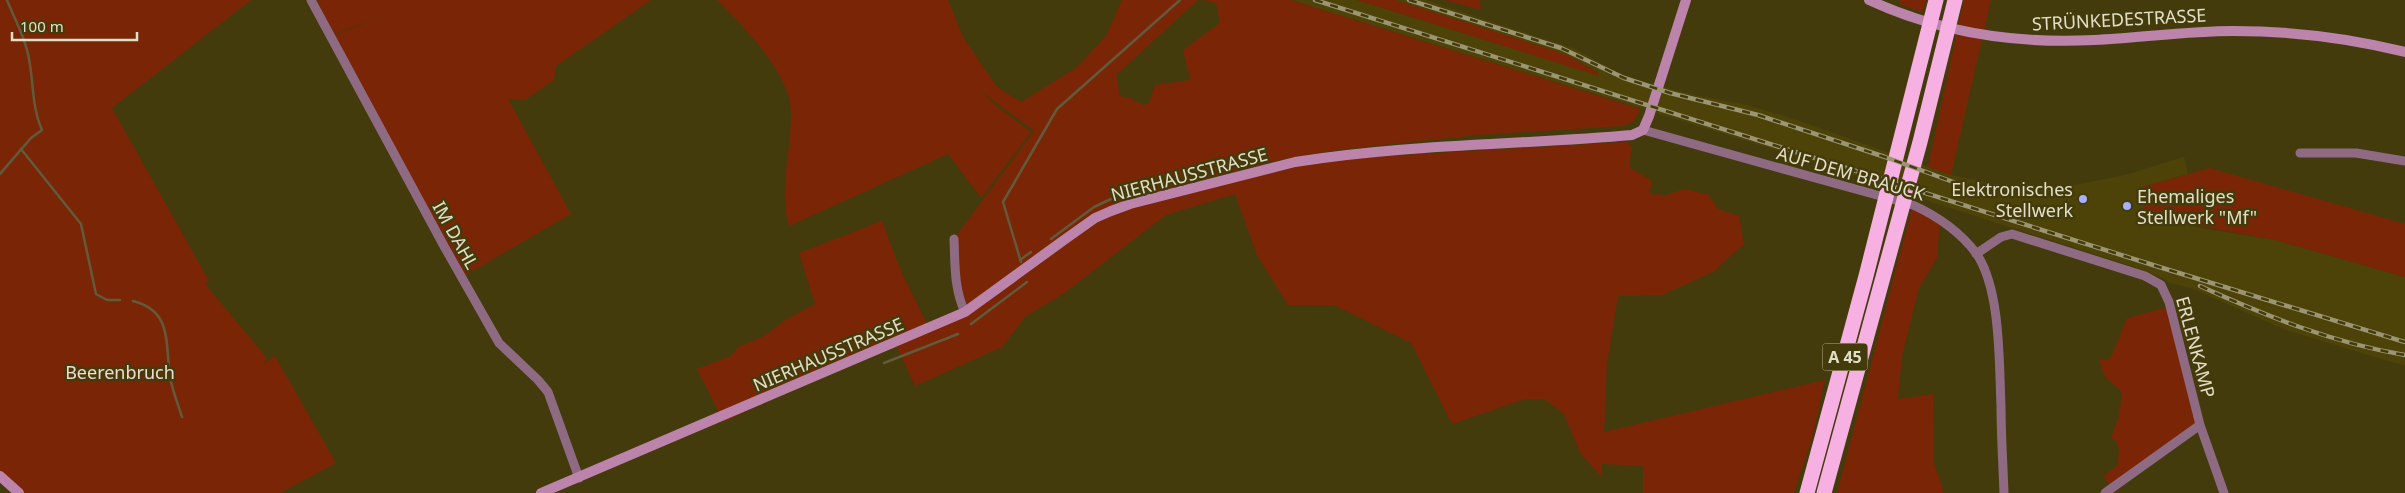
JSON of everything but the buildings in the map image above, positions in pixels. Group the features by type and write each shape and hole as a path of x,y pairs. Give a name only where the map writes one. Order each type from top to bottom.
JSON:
{"highway":[{"name":"A 45","path":"1807,493 1936,2"},
{"name":"A 45","path":"1824,493 1920,142 1954,4"}],"main road":[{"path":"1643,130 1686,0"},
{"name":"STRÜNKEDESTRASSE","path":"1869,0 1929,23 1970,33 2039,42 2212,32 2266,31 2303,34 2405,52"},
{"name":"NIERHAUSSTRASSE","path":"541,493 965,312 1095,218 1130,204 1295,162 1379,152 1632,135 1643,130"},
{"path":"0,476 19,493"}],"street":[{"name":"IM DAHL","path":"311,0 444,248 499,343 548,392 579,478"},
{"name":"AUF DEM BRAUCK","path":"1643,130 1914,205 1956,232 1976,254 1987,278 1994,304 1999,360 2004,493"},
{"path":"2300,153 2356,153 2405,161"},
{"name":"ERLENKAMP","path":"1976,254 2001,236 2012,234 2154,280 2160,285 2169,302 2200,424 2224,493"},
{"path":"954,239 957,285 961,304 965,312"},
{"path":"2106,493 2200,424"}],"shaded area":[{"path":"1291,0 1357,0 1598,75 1598,72 1565,54 1395,0 1425,0 1575,49 1618,73 1641,81 1694,95 1747,105 1800,121 1951,175 2009,187 2065,187 2125,175 2184,157 2188,174 2142,187 2195,227 2275,240 2405,277 2405,366 2286,330 2191,288 2169,283 2165,279 2132,266 1922,199 1837,169"}],"green space":[{"name":"Beerenbruch","path":"0,0 251,0 112,108 209,281 205,284 267,358 264,364 275,356 336,463 280,493 25,493 0,472"},
{"path":"317,0 651,0 556,66 554,80 525,100 508,99 571,214 464,276 333,35 391,14 333,34"},
{"path":"717,0 948,0 963,37 997,87 1021,102 1076,68 1106,36 1122,0 1198,0 1116,75 1120,96 1130,98 1143,105 1149,103 1155,85 1190,80 1183,50 1220,23 1216,3 1203,0 1291,0 1641,109 1633,122 1623,126 1478,135 1345,149 1288,158 1169,188 1160,182 1164,198 1316,162 1369,157 1626,142 1632,147 1629,167 1652,181 1649,194 1667,195 1684,189 1709,195 1718,209 1739,216 1744,244 1713,272 1662,295 1618,296 1607,364 1604,432 1825,380 1812,438 1794,493 1643,493 1643,466 1602,464 1601,476 1580,453 1564,414 1544,399 1525,399 1452,424 1411,343 1334,305 1288,305 1257,255 1235,194 1166,215 1063,294 1025,317 1002,347 915,386 895,343 844,364 724,422 697,369 731,356 738,347 764,336 787,319 815,304 799,253 882,221 900,269 929,328 965,312 954,239 1034,131 981,91 994,104 1031,132 981,198 948,154 789,226 786,212 785,183 791,125 789,96 783,81 763,51"},
{"path":"1357,0 1395,0 1565,54 1598,73 1599,76"},
{"path":"1444,0 1480,0 1481,10 1448,1"},
{"path":"1900,0 1926,0 1922,12 1899,4"},
{"path":"1964,0 1991,0 1951,175 1928,167"},
{"path":"2210,168 2405,224 2405,277 2275,240 2145,216 2142,187"},
{"path":"1913,205 1940,220 1937,258 1919,288 1902,356 1898,399 1933,394 1934,463 1944,493 1837,493"},
{"path":"2169,307 2199,425 2112,488 2103,476 2117,466 2119,451 2117,442 2111,438 2119,416 2122,392 2105,377 2099,360 2110,360 2127,318"}],"waterway":[{"name":"Beerenbruch","path":"0,174 31,138 42,130 34,102 30,63 26,47 7,0"},
{"path":"1021,262 1003,202 1057,109 1180,0"},
{"path":"21,149 81,224 96,294 107,300 120,300"},
{"path":"1051,239 1094,207 1128,191"},
{"path":"1020,260 1031,252"},
{"path":"971,324 1027,282"},
{"path":"133,301 155,312 165,330 171,381 182,417"},
{"path":"884,363 958,334"}],"railway":[{"path":"1315,0 2156,266 2405,342"},
{"path":"1409,0 1561,48 1624,78 1670,93 1758,115 1885,157 1967,187"},
{"path":"2200,286 2250,308 2326,336 2405,355"}],"place":[{"name":"Elektronisches Stellwerk","path":"2083,199"},
{"name":"Ehemaliges Stellwerk \"Mf\"","path":"2127,206"}]}
